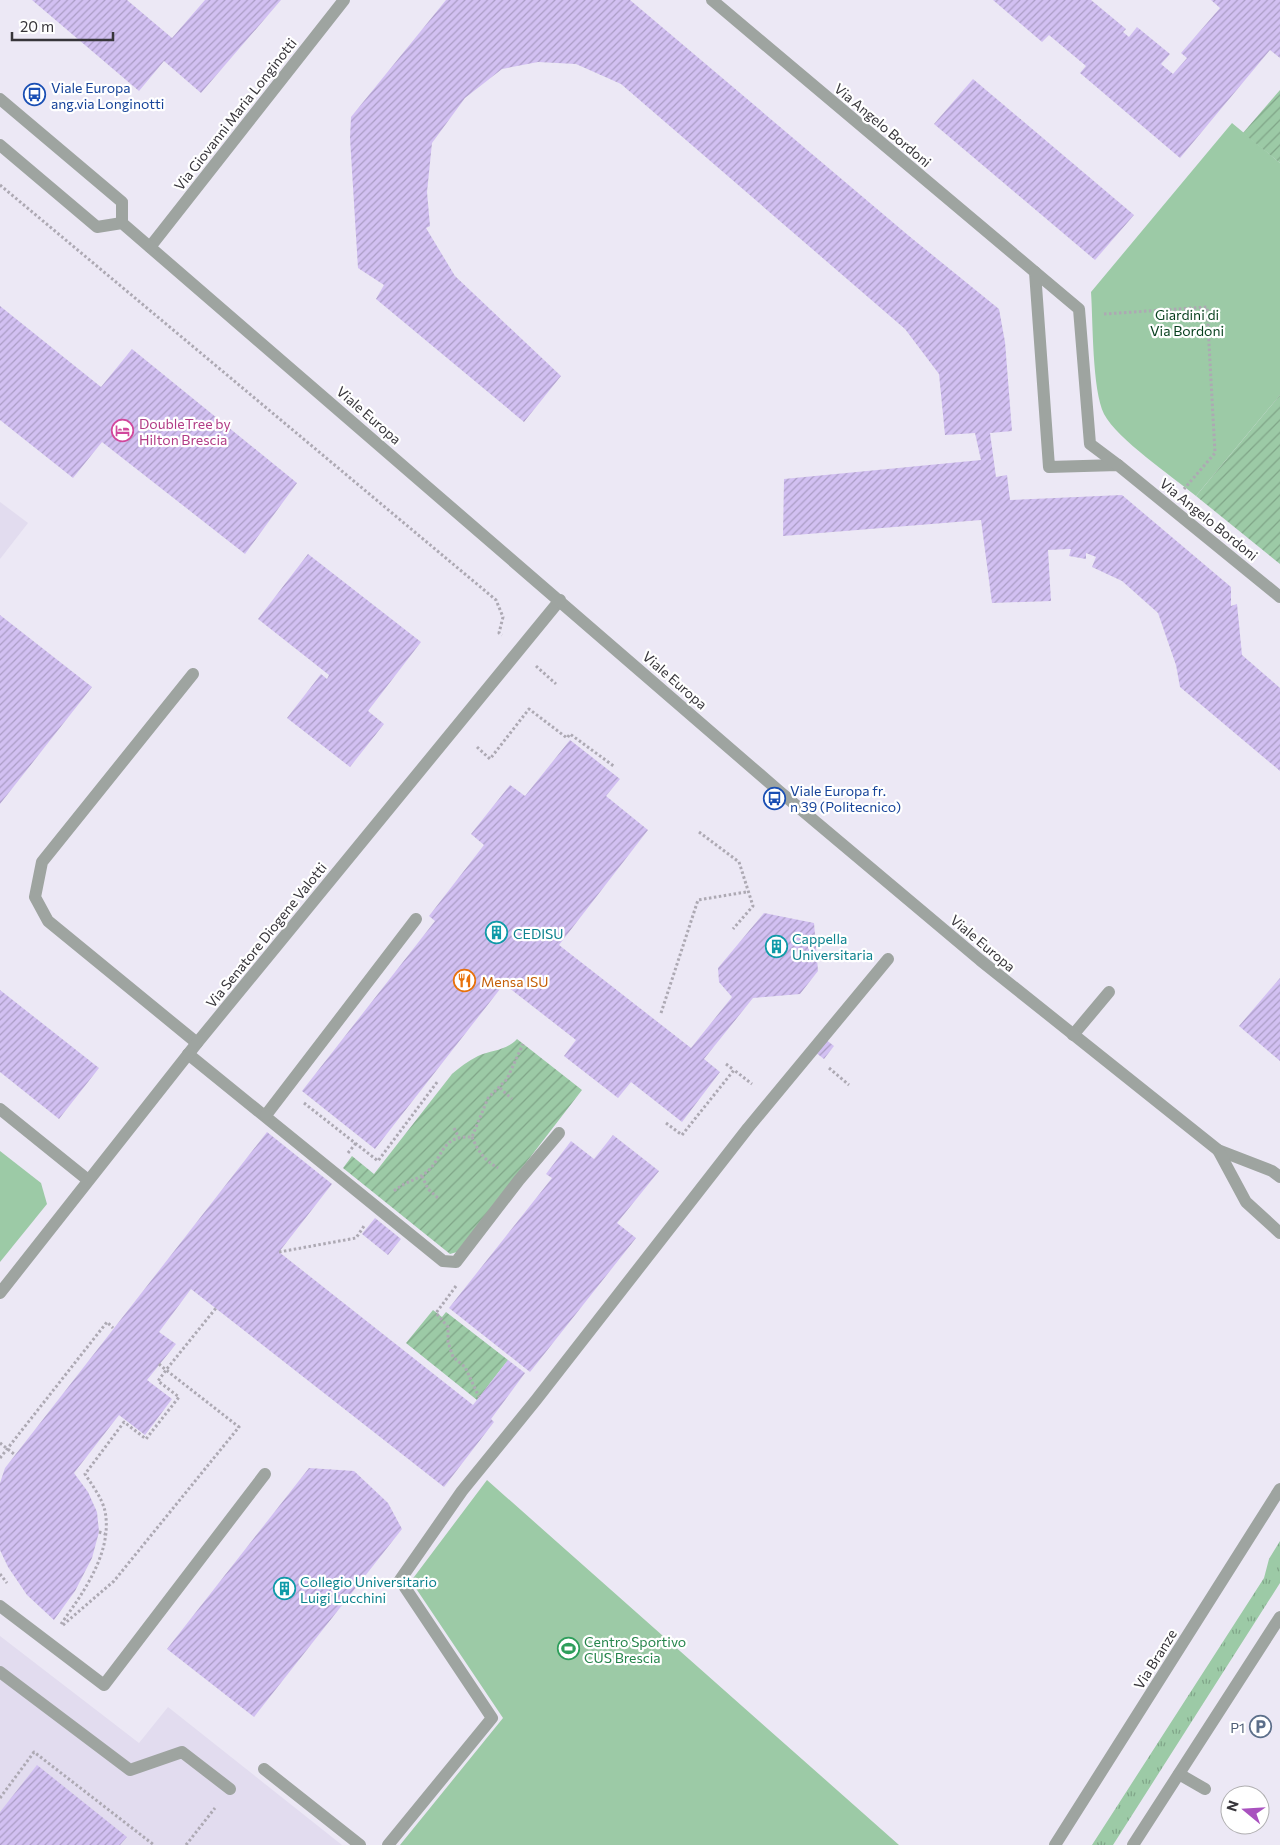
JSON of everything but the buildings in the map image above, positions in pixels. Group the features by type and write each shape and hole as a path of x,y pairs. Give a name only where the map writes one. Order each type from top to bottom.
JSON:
{"street":[{"name":"Via Giovanni Maria Longinotti","path":"150,247 344,0"},
{"name":"Via Angelo Bordoni","path":"712,0 1079,309 1090,444 1280,597"},
{"path":"0,99 122,202 122,223 97,227 0,145"},
{"name":"Viale Europa","path":"122,223 779,791 980,960 1218,1150 1272,1171 1280,1177"},
{"path":"1035,272 1049,468 1118,465"},
{"name":"Via Senatore Diogene Valotti","path":"0,1293 196,1043 560,600"},
{"path":"193,674 42,862 35,897 48,921 196,1043"},
{"path":"266,1115 416,919"},
{"path":"388,1845 492,1718 400,1580 462,1491 773,1100 888,959"},
{"path":"1073,1035 1109,992"},
{"path":"188,1054 266,1115 374,1214 443,1261 456,1262 519,1180 559,1133"},
{"path":"0,1109 88,1180"},
{"name":"Viale Europa","path":"1218,1150 1246,1202 1280,1233"},
{"path":"0,1606 104,1685 265,1474"},
{"name":"Via Branze","path":"1054,1845 1280,1489"},
{"path":"1134,1845 1280,1617"},
{"path":"0,1672 130,1770 182,1752 230,1789"},
{"path":"264,1769 360,1845"},
{"path":"1179,1774 1204,1789"}],"path":[{"path":"0,185 496,600 503,617 499,633"},
{"path":"1080,316 1207,307 1215,453 1169,506"},
{"path":"477,748 490,759 530,709 567,738 570,734 615,767"},
{"path":"699,832 739,862 746,892 753,906 733,929"},
{"path":"661,1013 698,900 746,892"},
{"path":"519,1180 486,1161 477,1150 472,1137 488,1098 508,1079 523,1044"},
{"path":"823,1062 849,1085"},
{"path":"726,1064 773,1100"},
{"path":"666,1123 682,1135 734,1070"},
{"path":"286,1089 378,1161 438,1081"},
{"path":"500,1088 512,1099"},
{"path":"454,1128 458,1136"},
{"path":"278,1252 356,1238 374,1214 402,1183 422,1176 436,1162 442,1148 458,1136 472,1137"},
{"path":"422,1176 428,1189 438,1198"},
{"path":"456,1262 459,1281 436,1313 448,1327 448,1342 453,1357 465,1366 479,1397"},
{"path":"159,1364 166,1370 239,1427 114,1582 56,1630 82,1594 99,1560 105,1534 105,1511 85,1474 124,1422 146,1440 179,1397 158,1381 166,1370 216,1308"},
{"path":"0,1458 107,1322 113,1328"},
{"path":"0,1444 14,1454"},
{"path":"99,1532 105,1534"},
{"path":"0,1798 34,1752 154,1845"},
{"path":"186,1845 230,1789"}],"shaded area":[{"path":"0,502 28,523 0,559"},
{"path":"0,1636 139,1743 168,1707 342,1845 0,1845"}],"green space":[{"path":"1280,90 1280,163 1243,133"},
{"name":"Giardini di Via Bordoni","path":"1232,123 1280,163 1280,395 1196,496 1133,446 1111,424 1104,414 1097,389 1095,372 1091,292"},
{"path":"1280,395 1280,564 1196,496"},
{"path":"517,1039 582,1090 457,1252 450,1254 343,1168 352,1156 374,1174 452,1074 474,1058 504,1048"},
{"path":"0,1151 41,1183 47,1204 0,1262"},
{"path":"433,1310 442,1317 446,1312 508,1360 477,1400 406,1343"},
{"name":"Centro Sportivo CUS Brescia","path":"487,1480 899,1845 400,1845 503,1718 411,1581"},
{"path":"1280,1541 1280,1583 1113,1845 1092,1845 1264,1578 1269,1559"}],"place":[{"name":"Viale Europa ang.via Longinotti","path":"35,95"},
{"name":"DoubleTree by Hilton Brescia","path":"123,431"},
{"name":"Viale Europa fr. n 39 (Politecnico)","path":"774,798"},
{"name":"CEDISU","path":"497,933"},
{"name":"Cappella Universitaria","path":"776,946"},
{"name":"Mensa ISU","path":"465,981"},
{"name":"Collegio Universitario Luigi Lucchini","path":"284,1589"},
{"name":"Centro Sportivo CUS Brescia","path":"568,1649"},
{"name":"P1","path":"1261,1727"}]}
